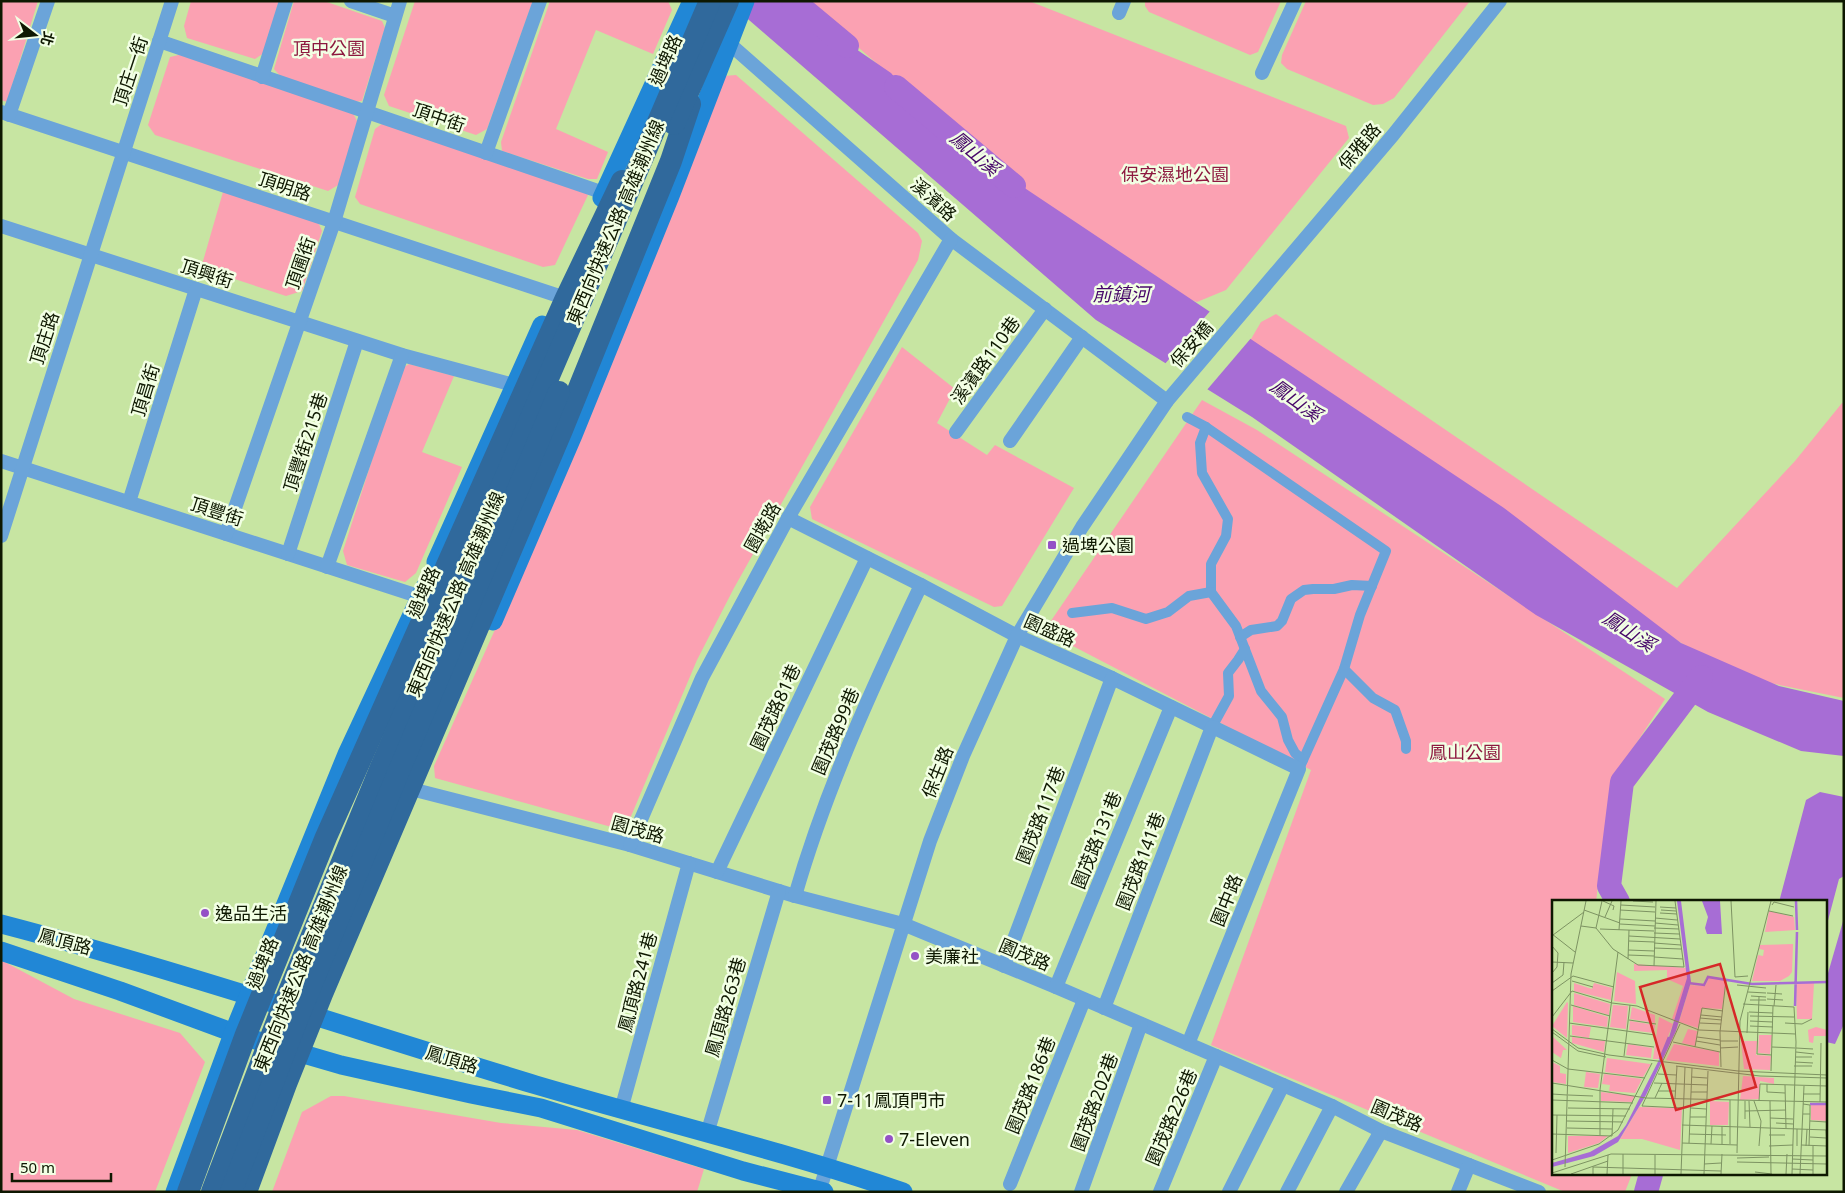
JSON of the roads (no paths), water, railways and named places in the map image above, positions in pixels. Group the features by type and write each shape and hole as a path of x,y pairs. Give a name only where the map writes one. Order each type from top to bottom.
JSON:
{"highway":[{"name":"東西向快速公路 高雄潮州線","path":"231,1192 296,1022 398,773 656,162 700,47 710,1"},
{"name":"東西向快速公路 高雄潮州線","path":"212,1192 280,1016 381,767 700,47 737,6"},
{"path":"188,1192 210,1130 239,1035 254,998 566,298 635,153 700,47"},
{"path":"246,1192 259,1154 318,1018 383,852 562,430 668,170 700,47"}],"main road":[{"name":"過埤路","path":"254,998 346,754 421,597 514,384 604,193 687,4"},
{"path":"318,1018 574,435 729,43 737,6"},
{"name":"鳳頂路","path":"1,924 96,949 621,1110 827,1167 904,1192"},
{"name":"鳳頂路","path":"1,951 120,991 239,1035 303,1054 351,1067 541,1108 743,1171 821,1191"},
{"path":"175,1192 239,1035"},
{"path":"258,1192 303,1054"}],"street":[{"path":"5,114 48,1"},
{"name":"頂庄一街","path":"123,153 172,1"},
{"path":"262,77 286,1"},
{"path":"351,1 396,16"},
{"name":"頂圃街","path":"226,534 334,222 400,1"},
{"path":"486,153 540,1"},
{"path":"1262,73 1295,1"},
{"name":"保雅路","path":"1244,311 1393,134 1500,1"},
{"name":"溪濱路","path":"687,4 951,239 1167,401"},
{"name":"頂中街","path":"159,41 604,193"},
{"name":"頂明路","path":"5,114 556,296"},
{"name":"頂庄路","path":"1,536 123,153"},
{"name":"頂興街","path":"1,226 402,355 514,384"},
{"name":"園墘路","path":"630,845 702,678 788,518 951,239"},
{"name":"頂昌街","path":"129,502 196,290"},
{"name":"溪濱路110巷","path":"956,432 1045,309"},
{"name":"保安橋","path":"1167,401 1244,311"},
{"path":"1010,441 1082,337"},
{"name":"頂豐街215巷","path":"288,554 357,341"},
{"path":"327,566 402,355"},
{"name":"保生路","path":"821,1191 903,924 946,797 963,756 1016,636 1082,527 1167,401"},
{"path":"1187,418 1206,427 1386,551 1360,615 1344,669 1301,765"},
{"path":"1206,427 1200,443 1202,473 1228,519 1226,536 1211,564 1212,592 1236,626 1261,691 1282,717 1288,740 1301,765"},
{"name":"頂豐街","path":"1,460 421,597"},
{"name":"園盛路","path":"788,518 921,584 1016,636 1301,765"},
{"name":"園茂路81巷","path":"717,872 867,558"},
{"name":"園茂路99巷","path":"795,896 808,850 848,744 921,584"},
{"path":"1240,637 1251,630 1277,626 1282,621 1291,599 1304,590 1334,589 1352,585 1372,586"},
{"path":"1072,613 1112,608 1146,619 1168,612 1189,596 1212,592"},
{"path":"1212,726 1229,696 1228,673 1245,649"},
{"path":"1344,669 1373,698 1395,710 1406,742 1406,749"},
{"name":"園茂路117巷","path":"1004,966 1112,678"},
{"name":"園茂路131巷","path":"1056,987 1171,707"},
{"name":"園茂路141巷","path":"1104,1008 1212,726"},
{"name":"園中路","path":"1188,1044 1301,765"},
{"name":"園茂路","path":"419,791 630,845 795,896 903,924 1056,987 1332,1106 1381,1131 1539,1192"},
{"name":"鳳頂路241巷","path":"621,1110 689,863"},
{"name":"鳳頂路263巷","path":"707,1134 779,891"},
{"name":"園茂路186巷","path":"1010,1184 1084,1000"},
{"name":"園茂路202巷","path":"1081,1192 1141,1024"},
{"name":"園茂路226巷","path":"1160,1192 1216,1056"},
{"path":"1229,1192 1283,1085"},
{"path":"1287,1192 1332,1106"},
{"path":"1346,1192 1381,1131"},
{"path":"1458,1192 1469,1165"}],"water":[{"name":"前鎮河","path":"727,1 802,1 818,23 891,73 946,138 999,171 1504,508 1681,643 1779,686 1844,701 1844,756 1801,751 1708,712 1536,615 1252,417 1096,320"},
{"path":"1820,792 1844,797 1844,876 1839,879 1828,920 1828,900 1780,900 1806,800"},
{"path":"1844,918 1844,1024 1835,1044 1828,1042 1828,973"}],"waterway":[{"name":"鳳山溪","path":"793,1 847,46"},
{"name":"鳳山溪","path":"896,87 1014,186"},
{"path":"1617,900 1609,886 1622,782 1701,677"},
{"path":"1646,1192 1650,1176"}],"place":[{"name":"過埤公園","path":"1052,545"},
{"name":"逸品生活","path":"205,913"},
{"name":"美廉社","path":"915,956"},
{"name":"7-11鳳頂門市","path":"827,1100"},
{"name":"7-Eleven","path":"889,1139"}],"park label":[{"name":"頂中公園","path":"329,48"},
{"name":"保安濕地公園","path":"1175,174"},
{"name":"鳳山公園","path":"1465,752"}]}
